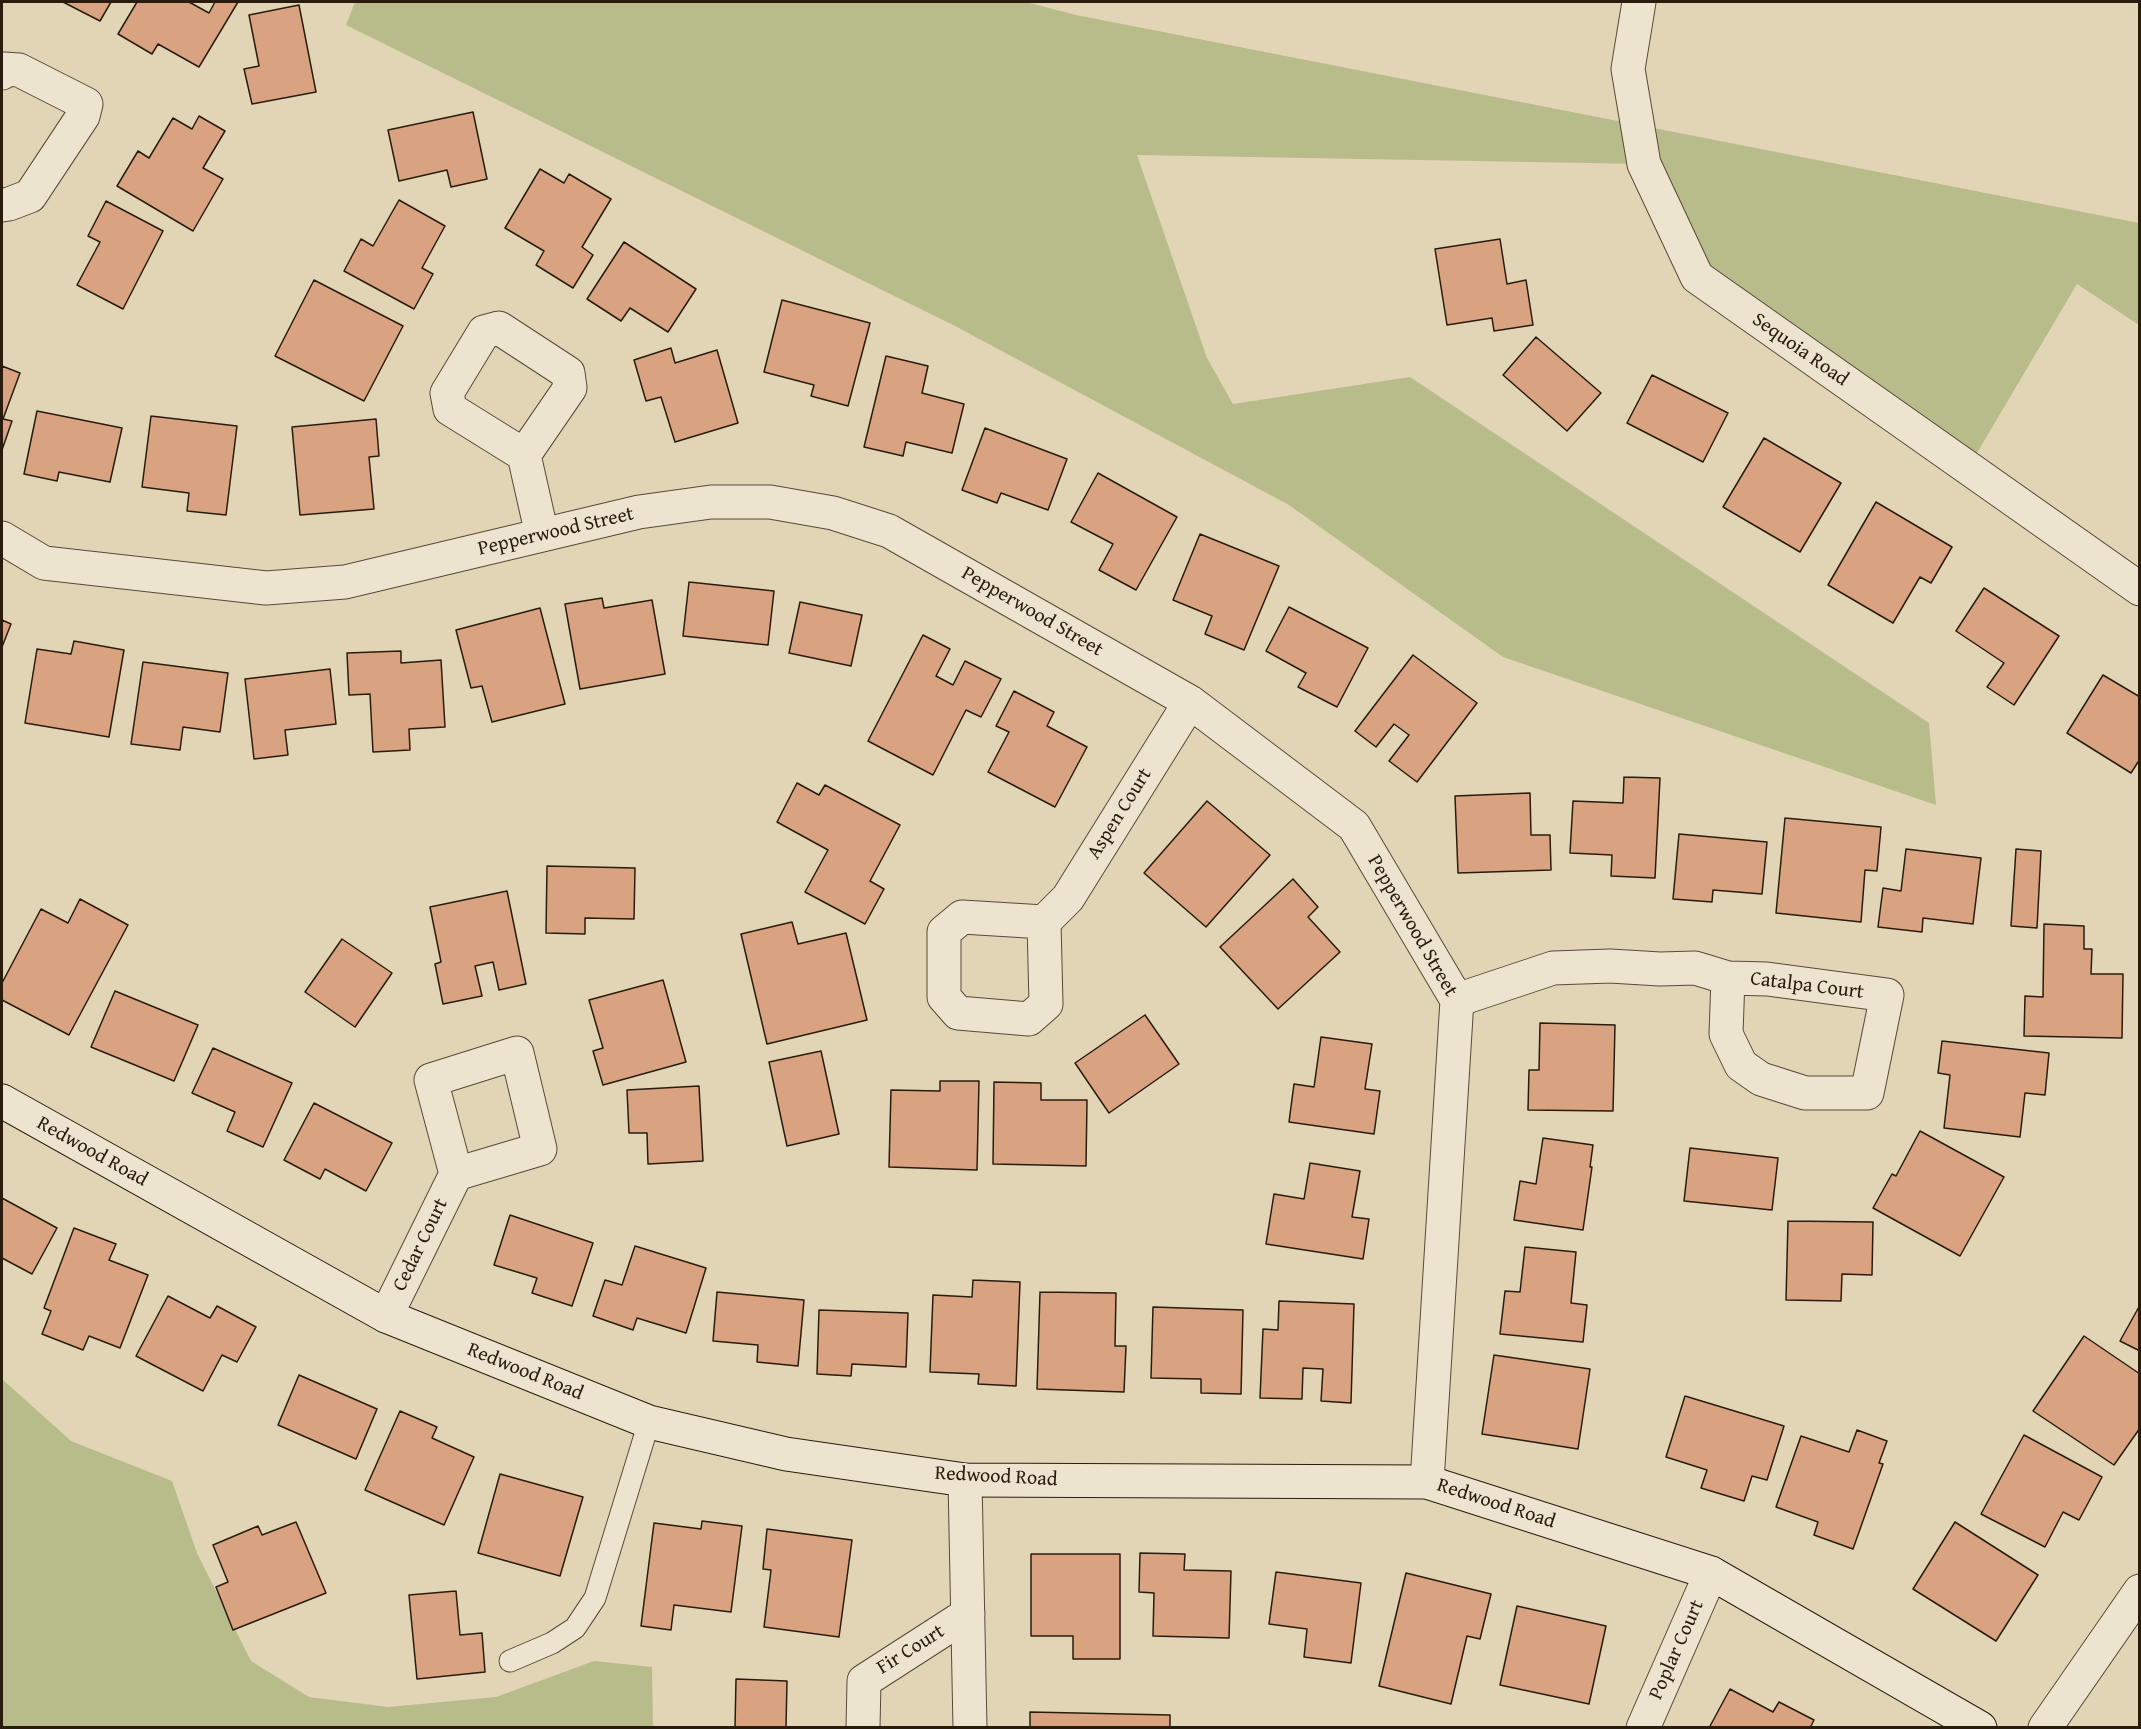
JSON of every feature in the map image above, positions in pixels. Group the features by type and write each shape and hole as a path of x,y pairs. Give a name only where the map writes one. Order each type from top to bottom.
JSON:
{"street":[{"name":"Sequoia Road","path":"1639,2 1628,69 1644,164 1697,277 2139,589"},
{"path":"2,73 4,69 19,70 86,104 83,116 30,196 2,205"},
{"path":"524,455 542,535"},
{"name":"Pepperwood Street","path":"2,538 44,563 266,588 345,582 639,512 711,502 770,502 833,513 889,531 1190,702 1354,826 1457,1000 1427,1482"},
{"name":"Aspen Court","path":"1044,922 1068,898 1190,702"},
{"name":"Catalpa Court","path":"1457,1000 1553,968 1610,966 1660,969 1695,968 1728,978 1767,979 1887,995 1868,1093 1805,1093 1761,1079 1741,1065 1726,1034 1728,978"},
{"name":"Redwood Road","path":"2,1101 386,1316 649,1422 786,1454 965,1480 1427,1482 1711,1573 1980,1728"},
{"name":"Cedar Court","path":"386,1316 456,1174"},
{"name":"Fir Court","path":"965,1480 970,1728"},
{"name":"Poplar Court","path":"1643,1728 1711,1573"},
{"path":"2045,1728 2139,1591"},
{"name":"Fir Court","path":"863,1728 864,1681 968,1614"}],"lane":[{"path":"510,1661 552,1642 575,1628 595,1598 649,1422"}],"green space":[{"path":"355,2 1026,2 1076,15 2139,223 2139,325 2077,284 1968,468 1697,277 1644,164 1137,155 1207,358 1233,404 1410,377 1929,723 1936,805 1503,657 1289,505 957,327 346,25"},
{"path":"2,1379 71,1441 172,1481 197,1553 251,1661 309,1697 388,1707 496,1697 594,1661 652,1667 653,1727 2,1727"}],"building":[{"path":"63,2 111,2 100,21"},
{"path":"137,2 189,2 209,13 215,2 238,2 199,67 158,44 152,54 118,34"},
{"path":"299,5 316,92 252,104 244,69 259,66 249,15"},
{"path":"473,112 487,179 451,187 447,170 399,181 388,130"},
{"path":"199,116 225,131 203,168 223,179 193,231 117,186 138,151 149,158 173,118 192,129"},
{"path":"540,169 564,183 569,174 611,199 582,247 593,255 573,288 536,265 544,251 505,228"},
{"path":"399,200 445,226 422,268 433,274 414,309 344,271 361,239 373,246"},
{"path":"106,201 163,231 123,309 77,285 100,242 88,236"},
{"path":"1500,239 1507,284 1526,280 1533,325 1494,331 1492,318 1447,325 1435,249"},
{"path":"624,242 696,289 668,332 630,308 621,321 587,299"},
{"path":"314,280 403,326 364,401 275,356"},
{"path":"782,300 870,323 848,406 811,396 814,385 764,372"},
{"path":"1536,337 1601,393 1567,431 1503,375"},
{"path":"671,348 675,363 717,350 738,423 675,442 661,397 646,401 634,360"},
{"path":"886,356 928,366 922,393 964,404 952,453 906,442 903,456 864,447"},
{"path":"2,366 20,373 3,419 12,421 2,450"},
{"path":"1652,375 1728,413 1703,462 1627,423"},
{"path":"37,411 122,428 110,482 59,472 57,481 24,474"},
{"path":"151,416 237,426 226,515 187,511 189,493 142,487"},
{"path":"376,419 379,456 369,457 374,509 300,515 292,427"},
{"path":"985,428 1067,459 1048,510 1001,493 997,503 962,490"},
{"path":"1764,438 1841,483 1800,552 1723,507"},
{"path":"1098,473 1177,517 1136,590 1099,570 1113,544 1071,522"},
{"path":"1876,502 1952,547 1931,583 1920,577 1893,623 1828,585"},
{"path":"1200,534 1279,566 1244,650 1205,634 1212,616 1173,600"},
{"path":"689,582 774,591 768,645 683,636"},
{"path":"1984,588 2059,636 2014,705 1987,687 2004,663 1956,631"},
{"path":"602,598 604,608 652,600 665,674 580,689 565,604"},
{"path":"800,602 862,615 851,666 789,653"},
{"path":"1289,607 1368,648 1337,707 1298,687 1306,673 1266,651"},
{"path":"540,608 565,704 492,722 482,686 471,688 456,630"},
{"path":"2,620 11,624 2,647"},
{"path":"923,635 950,649 936,676 953,685 965,661 1001,679 981,717 966,710 933,775 868,741"},
{"path":"74,641 124,650 109,737 25,723 37,649 71,654"},
{"path":"401,651 401,663 441,660 445,727 409,729 410,750 373,752 370,694 349,695 347,653"},
{"path":"1413,655 1477,703 1417,782 1389,761 1409,735 1394,724 1376,747 1355,731"},
{"path":"143,662 228,673 220,732 183,727 180,750 131,744"},
{"path":"330,669 336,724 285,730 288,755 254,759 245,679"},
{"path":"2103,675 2140,697 2140,759 2131,773 2067,733"},
{"path":"1014,691 1054,712 1047,726 1087,747 1055,807 988,772 1009,732 996,726"},
{"path":"1624,777 1660,778 1655,878 1611,876 1612,855 1570,853 1573,801 1623,803"},
{"path":"797,783 819,795 825,785 900,825 870,881 884,889 865,924 805,892 828,850 777,822"},
{"path":"1530,793 1531,835 1550,835 1551,870 1458,873 1455,796"},
{"path":"1207,801 1270,855 1206,927 1144,873"},
{"path":"1785,818 1881,827 1877,871 1865,870 1861,922 1776,913"},
{"path":"1679,834 1767,842 1762,894 1713,890 1712,902 1673,899"},
{"path":"1906,849 1981,858 1973,924 1923,918 1922,932 1878,927 1883,888 1901,891"},
{"path":"2016,849 2041,851 2037,928 2011,926"},
{"path":"547,866 635,868 634,919 585,918 585,934 546,933"},
{"path":"1293,879 1318,907 1308,917 1340,952 1278,1009 1220,947"},
{"path":"507,891 526,984 499,990 493,962 475,966 482,996 443,1004 435,964 441,962 430,907"},
{"path":"80,899 128,925 69,1035 2,1000 2,983 41,909 68,923"},
{"path":"792,922 798,944 846,933 867,1020 767,1044 741,934"},
{"path":"2044,924 2084,926 2084,949 2092,949 2091,974 2123,974 2122,1038 2024,1036 2025,996 2043,997"},
{"path":"342,939 392,973 355,1027 305,992"},
{"path":"663,980 686,1062 603,1085 593,1051 603,1048 589,1000"},
{"path":"115,991 198,1025 174,1081 91,1047"},
{"path":"1145,1015 1179,1064 1109,1113 1075,1063"},
{"path":"1540,1023 1615,1025 1613,1111 1528,1110 1529,1070 1539,1070"},
{"path":"1321,1037 1372,1044 1365,1089 1380,1091 1374,1134 1289,1122 1294,1084 1314,1087"},
{"path":"1942,1041 2049,1053 2045,1095 2025,1093 2020,1137 1944,1128 1950,1075 1938,1073"},
{"path":"213,1048 292,1083 263,1147 227,1131 235,1112 192,1093"},
{"path":"821,1051 839,1134 787,1146 769,1062"},
{"path":"940,1081 979,1081 977,1170 889,1167 891,1090 940,1091"},
{"path":"994,1082 1041,1083 1041,1100 1087,1100 1086,1166 993,1164"},
{"path":"699,1086 703,1161 648,1164 647,1133 629,1133 627,1090"},
{"path":"314,1103 392,1143 366,1191 325,1169 320,1179 284,1160"},
{"path":"1920,1131 2004,1177 1960,1256 1873,1208 1892,1174 1896,1176"},
{"path":"1543,1138 1593,1145 1583,1230 1514,1220 1520,1181 1536,1184"},
{"path":"1690,1148 1778,1158 1772,1210 1684,1201"},
{"path":"1310,1163 1360,1171 1352,1217 1369,1219 1363,1259 1266,1244 1274,1194 1304,1199"},
{"path":"2,1198 57,1228 32,1274 2,1258"},
{"path":"510,1215 593,1243 572,1306 532,1293 537,1278 494,1265"},
{"path":"1788,1221 1873,1222 1872,1275 1842,1274 1841,1301 1786,1300"},
{"path":"74,1228 116,1244 109,1260 148,1275 120,1348 89,1336 83,1350 42,1334 51,1311 44,1308"},
{"path":"635,1246 706,1268 686,1333 637,1318 633,1330 593,1316 605,1280 622,1285"},
{"path":"1525,1247 1576,1252 1571,1303 1587,1305 1583,1342 1500,1334 1505,1291 1520,1292"},
{"path":"973,1280 1020,1282 1016,1386 978,1384 979,1374 930,1372 933,1295 972,1297"},
{"path":"717,1292 804,1300 798,1366 757,1362 758,1345 713,1341"},
{"path":"1040,1292 1116,1293 1115,1346 1126,1346 1124,1392 1037,1389"},
{"path":"168,1296 210,1318 217,1306 256,1327 237,1362 222,1355 203,1391 136,1356"},
{"path":"1279,1301 1354,1304 1351,1403 1321,1401 1323,1369 1303,1368 1302,1399 1260,1398 1263,1329 1278,1330"},
{"path":"2140,1305 2140,1351 2120,1341"},
{"path":"1153,1307 1243,1310 1241,1394 1201,1393 1201,1379 1151,1378"},
{"path":"819,1310 908,1313 906,1367 852,1364 851,1376 817,1374"},
{"path":"2084,1336 2140,1374 2140,1428 2114,1465 2033,1411"},
{"path":"1494,1355 1590,1369 1578,1449 1482,1434"},
{"path":"299,1375 377,1409 356,1459 278,1425"},
{"path":"1685,1396 1784,1426 1767,1480 1752,1476 1744,1501 1701,1488 1707,1470 1666,1457"},
{"path":"400,1411 437,1427 432,1438 474,1457 444,1525 365,1490"},
{"path":"1857,1430 1887,1441 1879,1463 1883,1464 1853,1549 1814,1535 1818,1522 1776,1507 1801,1436 1849,1452"},
{"path":"2024,1435 2102,1477 2079,1520 2063,1512 2045,1547 1981,1514"},
{"path":"500,1474 583,1497 560,1576 478,1553"},
{"path":"702,1521 742,1526 731,1612 674,1605 671,1630 641,1626 654,1523 701,1529"},
{"path":"296,1522 326,1593 233,1630 216,1587 228,1582 213,1545 258,1526 262,1535"},
{"path":"1955,1522 2038,1575 1996,1641 1913,1589"},
{"path":"767,1529 852,1540 839,1637 764,1627 771,1570 763,1569"},
{"path":"1140,1553 1185,1554 1184,1570 1231,1571 1229,1638 1153,1636 1154,1593 1139,1592"},
{"path":"1031,1554 1120,1554 1120,1659 1073,1659 1073,1636 1031,1636"},
{"path":"1276,1572 1361,1583 1351,1663 1304,1657 1307,1629 1269,1624"},
{"path":"1406,1573 1491,1594 1480,1639 1467,1636 1451,1704 1379,1686"},
{"path":"456,1591 460,1635 482,1633 485,1672 417,1679 409,1595"},
{"path":"1517,1606 1606,1626 1589,1704 1500,1685"},
{"path":"736,1679 787,1681 786,1727 790,1728 735,1728"},
{"path":"1730,1689 1773,1712 1779,1702 1814,1720 1810,1728 1709,1728"},
{"path":"1030,1712 1170,1715 1170,1728 1030,1728"}]}
